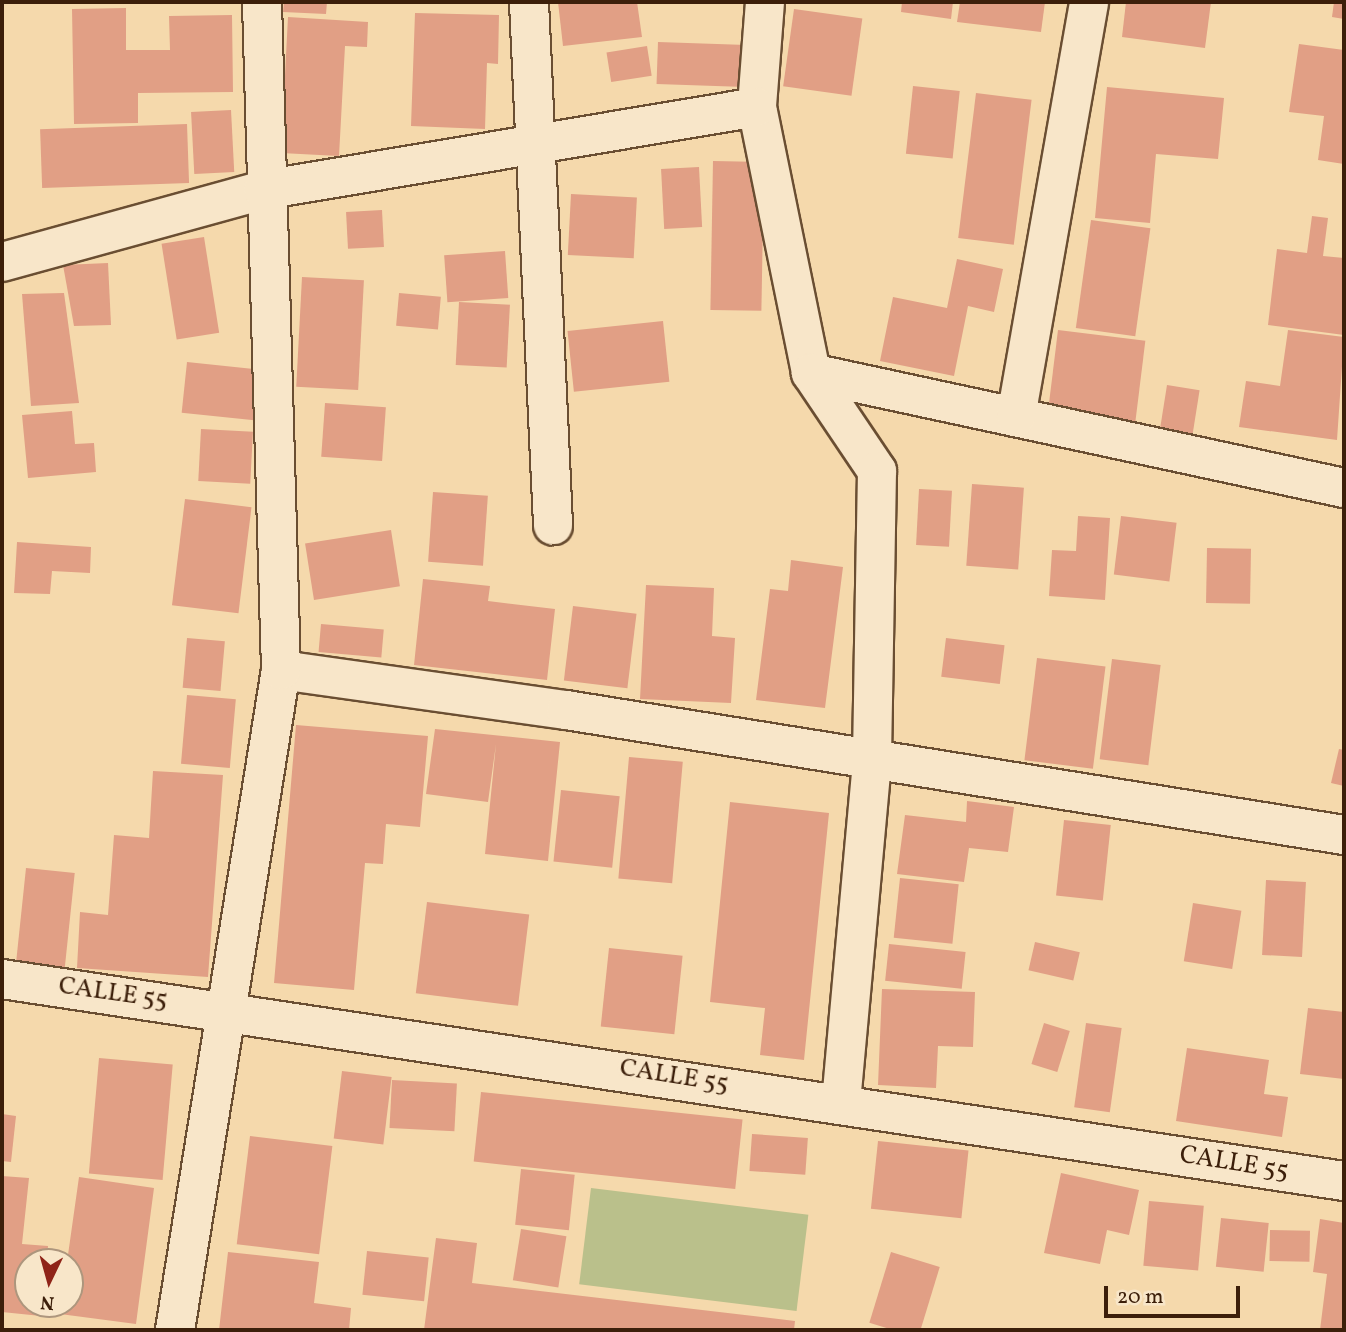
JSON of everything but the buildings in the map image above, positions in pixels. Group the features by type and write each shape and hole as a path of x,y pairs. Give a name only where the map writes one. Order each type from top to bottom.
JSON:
{"street":[{"path":"175,1330 231,1009 281,670 263,190 262,2"},
{"path":"529,2 532,145 553,525"},
{"path":"765,2 757,107 811,373 877,471 872,762 841,1102"},
{"path":"1016,417 1089,2"},
{"path":"2,262 263,190 757,107"},
{"path":"811,373 1344,488"},
{"path":"281,670 566,710 872,762 1344,835"},
{"name":"CALLE 55","path":"2,979 231,1009 1344,1181"}],"green space":[{"path":"591,1188 808,1215 797,1311 579,1284"}]}
